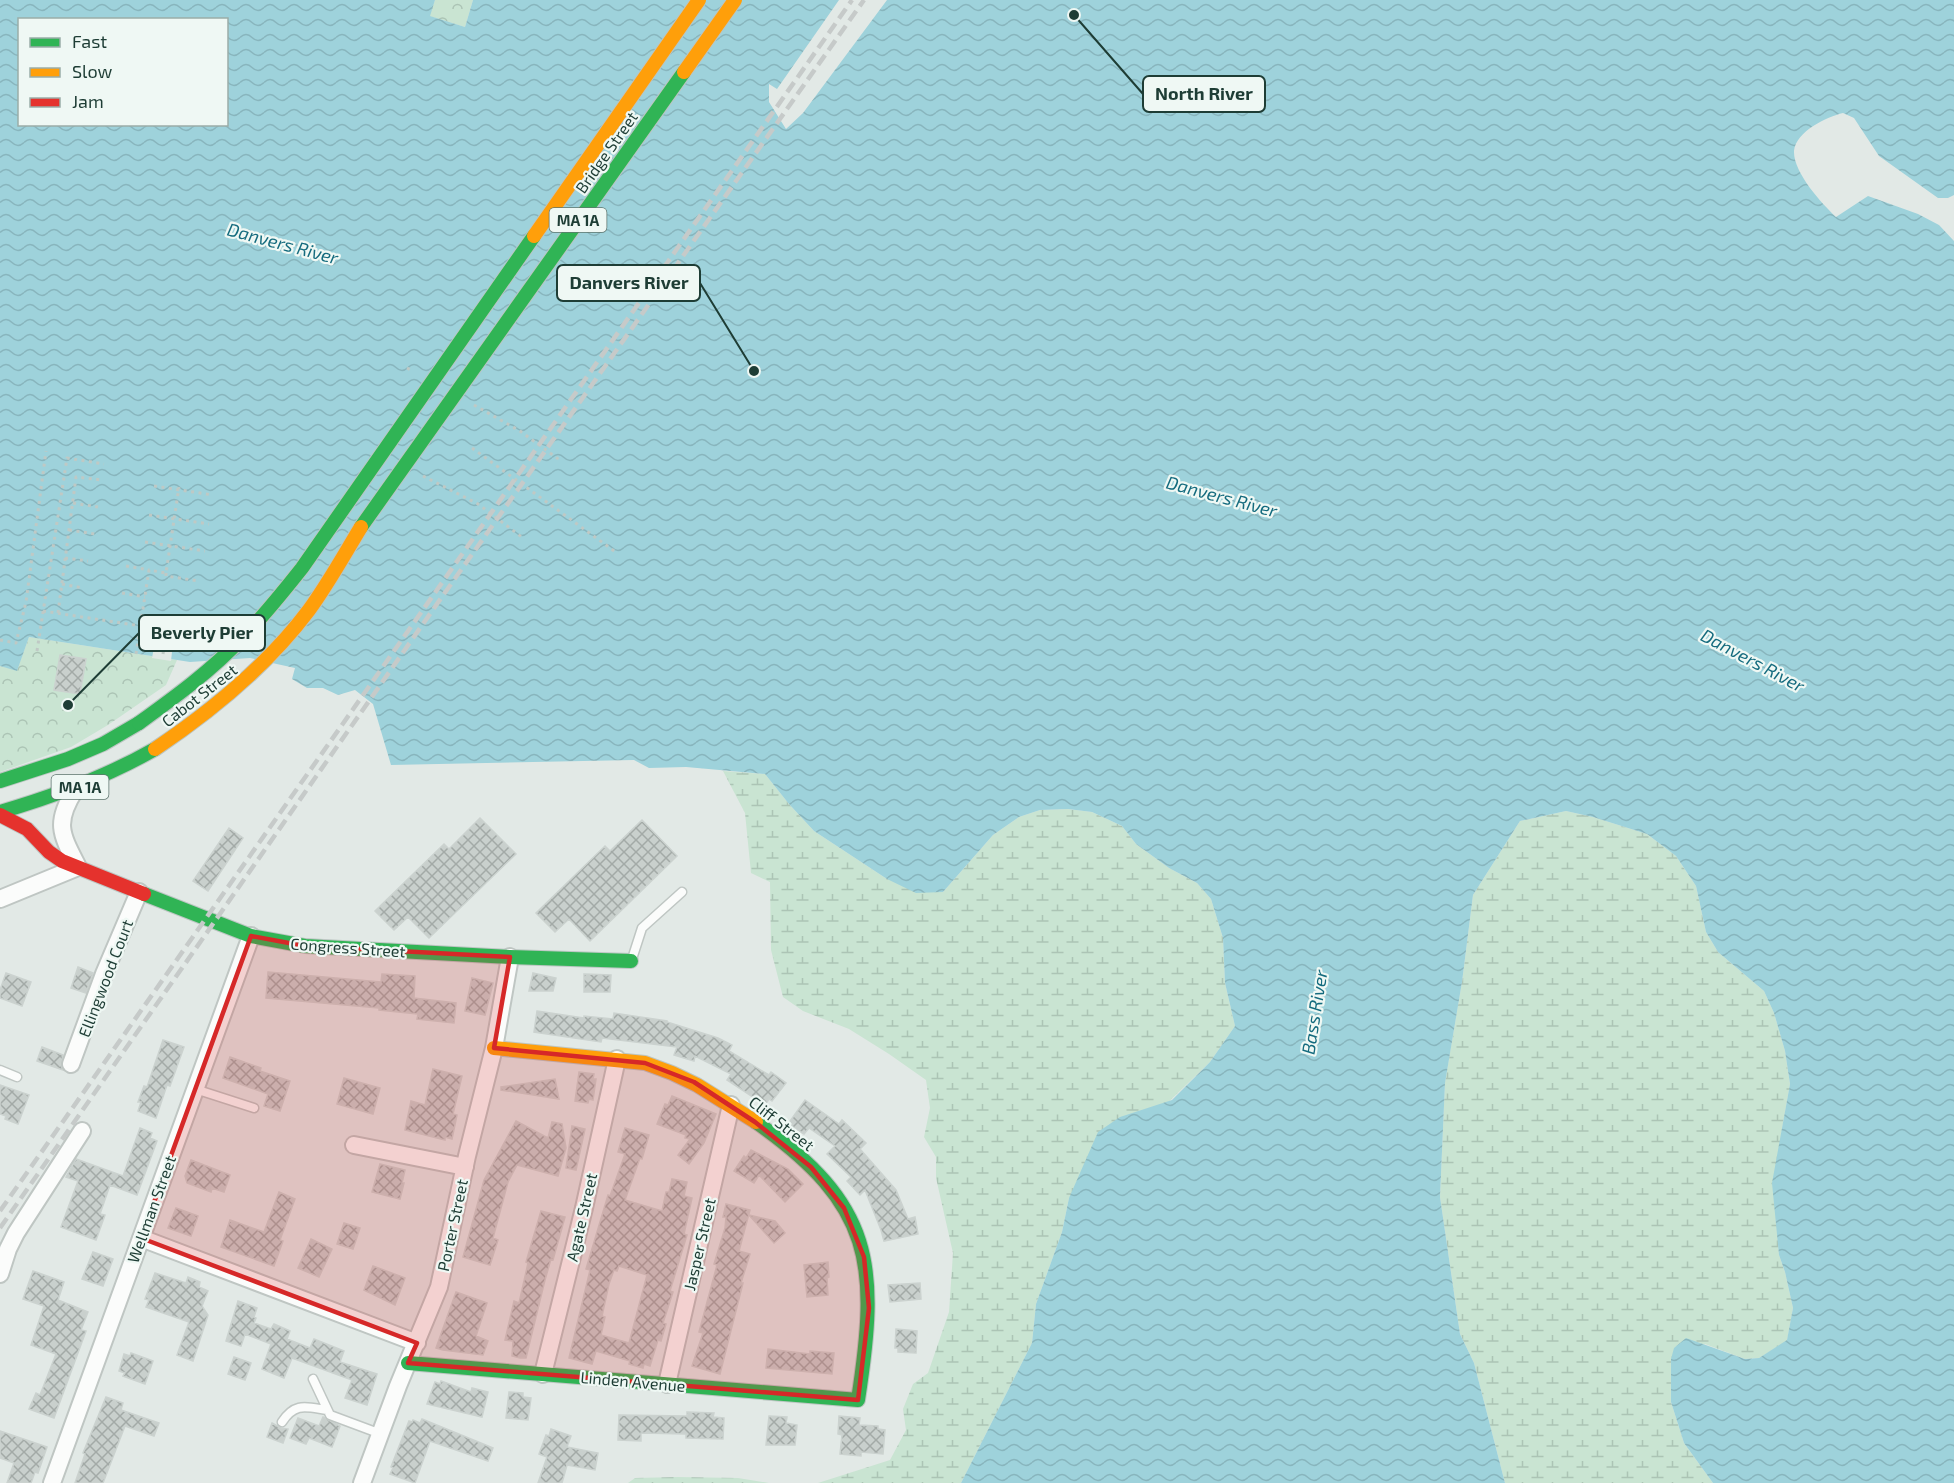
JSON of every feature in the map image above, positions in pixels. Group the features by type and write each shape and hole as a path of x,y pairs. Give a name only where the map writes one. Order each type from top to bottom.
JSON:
{"main road":[{"name":"Bridge Street","path":"396,434 699,0"},
{"name":"Bridge Street","path":"421,440 735,0"},
{"name":"Cabot Street","path":"0,781 68,759 103,744 139,723 202,676 255,626 302,568 396,434"},
{"name":"Cabot Street","path":"0,814 76,789 132,763 204,715 247,678 300,621 421,440"},
{"name":"Congress Street","path":"0,814 27,829 49,852 62,861 251,936 305,946 631,961"},
{"name":"Cliff Street","path":"494,1048 617,1059 645,1063 669,1070 694,1082 731,1105 791,1148 811,1167 844,1208 857,1231 864,1257 869,1290 866,1341 858,1400"},
{"name":"Linden Avenue","path":"408,1362 858,1400"}],"street":[{"path":"0,899 78,867 66,844 61,818 66,804 76,789"},
{"name":"Ellingwood Court","path":"71,1064 104,974 139,892"},
{"name":"Wellman Street","path":"51,1483 251,936"},
{"name":"Porter Street","path":"363,1483 439,1287 494,1048 510,957"},
{"name":"Agate Street","path":"543,1374 584,1208 617,1059"},
{"name":"Jasper Street","path":"667,1384 731,1105"},
{"path":"0,1274 16,1233 81,1131"},
{"path":"354,1144 465,1167"},
{"path":"141,1238 417,1342"}],"lane":[{"path":"631,961 642,928 682,892"},
{"path":"0,1070 17,1077"},
{"path":"195,1089 254,1108"},
{"path":"313,1379 330,1414 381,1434"},
{"path":"282,1422 290,1410 298,1407 327,1410"}],"path":[{"path":"407,368 417,373"},
{"path":"468,402 520,431 561,461"},
{"path":"472,448 617,553"},
{"path":"0,640 16,643 23,612 46,451"},
{"path":"37,651 67,458 104,464"},
{"path":"417,472 478,504 523,538"},
{"path":"58,613 76,477 102,480"},
{"path":"154,486 213,495"},
{"path":"166,573 179,488"},
{"path":"73,503 99,507"},
{"path":"149,514 209,524"},
{"path":"69,530 95,534"},
{"path":"145,542 205,551"},
{"path":"65,558 88,561"},
{"path":"126,566 166,573 166,576 199,580"},
{"path":"136,654 149,570"},
{"path":"62,584 83,588"},
{"path":"122,593 145,597"},
{"path":"43,611 141,626"},
{"path":"163,654 166,633"}],"highlighted area":[{"path":"251,936 305,946 510,957 494,1048 645,1063 694,1082 755,1122 811,1167 844,1208 864,1257 869,1308 858,1400 408,1363 417,1343 141,1238"}],"green space":[{"path":"435,0 473,0 465,27 429,16"},
{"path":"29,637 177,660 166,685 108,725 71,747 0,772 0,666 17,670"},
{"path":"723,771 765,774 814,831 887,879 943,892 993,835 1019,817 1040,810 1068,809 1092,812 1122,826 1136,844 1169,868 1197,883 1211,899 1223,938 1225,983 1235,1026 1210,1062 1069,1198 1062,1232 1036,1304 1032,1343 961,1483 818,1483 890,1460 906,1430 903,1409 913,1384 928,1373 949,1312 953,1253 936,1178 936,1157 924,1137 930,1108 926,1080 849,1029 803,1011 783,997 771,950 770,882 751,873 745,813"},
{"path":"1566,811 1647,834 1676,856 1696,886 1706,932 1718,952 1764,991 1774,1013 1785,1051 1790,1084 1782,1129 1777,1224 1779,1255 1793,1308 1787,1341 1759,1358 1745,1359 1705,1344 1671,1359 1671,1402 1684,1443 1713,1483 1505,1483 1474,1363 1460,1334 1440,1197 1445,1082 1462,982 1473,895 1520,821"},
{"path":"635,1478 738,1478 769,1483 628,1483"}],"water":[{"name":"Bass River","path":"0,0 435,0 430,16 465,27 473,0 839,0 777,89 769,84 769,102 786,129 803,113 887,0 1954,0 1954,195 1948,198 1938,198 1879,156 1854,118 1843,113 1806,131 1800,137 1794,151 1803,177 1816,196 1836,217 1868,196 1918,214 1939,225 1954,241 1954,1483 1713,1483 1684,1443 1671,1402 1671,1359 1674,1348 1686,1338 1745,1359 1759,1358 1787,1340 1793,1308 1779,1255 1772,1183 1790,1084 1785,1051 1774,1013 1764,991 1718,952 1706,932 1696,886 1676,856 1647,834 1566,811 1520,821 1473,895 1462,982 1445,1083 1440,1197 1460,1334 1474,1363 1505,1483 961,1483 1032,1343 1036,1304 1062,1232 1069,1198 1098,1132 1120,1117 1172,1100 1210,1062 1235,1026 1225,983 1223,938 1211,899 1197,883 1169,868 1136,844 1122,826 1092,812 1068,809 1040,810 1019,817 993,835 943,892 916,893 887,879 814,831 765,774 686,767 649,768 634,760 391,765 373,704 355,690 338,695 323,688 307,688 292,679 295,668 250,658 190,662 29,637 17,671 0,666"}],"pier":[{"path":"157,631 174,634 171,661 152,658"}],"building":[{"path":"60,655 86,659 80,694 54,690"},
{"path":"480,818 516,854 429,938 408,917 394,930 375,911 444,844 449,849"},
{"path":"642,820 677,856 590,941 569,919 555,932 536,913 605,846 610,851"},
{"path":"229,828 243,838 208,891 193,881"},
{"path":"78,967 93,973 86,993 71,988"},
{"path":"268,972 381,982 382,974 415,976 414,998 456,1003 454,1023 417,1019 418,1014 379,1010 379,1008 266,998"},
{"path":"6,973 31,982 22,1006 0,998 0,990"},
{"path":"533,973 556,978 553,991 529,991"},
{"path":"584,974 611,975 610,992 584,992"},
{"path":"472,978 493,983 485,1015 465,1011"},
{"path":"537,1011 584,1018 584,1016 613,1019 614,1013 667,1021 732,1045 729,1051 769,1075 771,1072 786,1083 772,1101 769,1099 765,1105 727,1080 731,1074 695,1056 694,1061 674,1055 677,1047 602,1038 601,1042 534,1032"},
{"path":"163,1040 184,1047 170,1086 167,1085 156,1118 138,1111 141,1102 138,1102 144,1086 147,1087"},
{"path":"42,1047 63,1055 61,1065 63,1070 37,1061"},
{"path":"230,1057 261,1068 260,1071 290,1081 280,1111 264,1106 268,1094 223,1078"},
{"path":"433,1069 462,1076 453,1114 457,1115 452,1139 445,1137 445,1140 405,1130 411,1101 425,1105"},
{"path":"579,1072 594,1074 593,1079 596,1079 593,1100 589,1099 588,1103 575,1101"},
{"path":"344,1078 380,1088 373,1114 337,1104"},
{"path":"555,1079 559,1099 501,1090 501,1087"},
{"path":"0,1085 29,1095 18,1124 5,1119 6,1116 0,1114"},
{"path":"672,1096 716,1114 704,1143 689,1164 678,1155 690,1139 685,1138 686,1135 657,1124 665,1104 668,1105"},
{"path":"805,1100 839,1124 842,1120 866,1143 860,1149 896,1190 908,1219 915,1217 918,1234 884,1241 865,1190 860,1195 847,1181 851,1177 827,1154 835,1146 809,1128 804,1134 788,1124"},
{"path":"516,1121 548,1138 552,1122 562,1124 566,1148 558,1176 517,1165 508,1182 493,1238 498,1240 490,1265 463,1257 484,1180"},
{"path":"572,1126 585,1129 576,1170 566,1168"},
{"path":"140,1128 152,1133 150,1138 157,1141 137,1195 110,1185 100,1214 105,1215 96,1240 61,1227 78,1181 66,1177 76,1159 123,1176"},
{"path":"625,1128 649,1135 625,1200 662,1211 666,1192 669,1192 672,1179 687,1182 684,1196 692,1198 684,1234 687,1235 663,1323 666,1324 650,1366 644,1364 643,1368 629,1364 630,1361 596,1351 592,1364 569,1358 590,1270 586,1269 608,1195 610,1196 625,1154 618,1152","holes":["619,1266 647,1275 629,1343 601,1335 605,1317 602,1316 614,1270 617,1271"]},
{"path":"751,1150 788,1169 803,1184 785,1202 759,1175 754,1183 734,1171"},
{"path":"191,1160 230,1175 224,1192 212,1188 211,1192 187,1183 185,1176"},
{"path":"380,1164 405,1170 400,1199 372,1192"},
{"path":"279,1192 295,1199 280,1240 283,1241 274,1266 221,1247 230,1220 264,1232"},
{"path":"726,1204 750,1210 739,1251 750,1254 720,1374 692,1366 703,1333 699,1332 717,1265 714,1264 725,1228 726,1217 723,1217"},
{"path":"176,1208 198,1216 191,1236 168,1228"},
{"path":"541,1211 565,1217 545,1280 526,1358 520,1358 512,1356 513,1341 505,1340 514,1301 519,1303 528,1263 526,1262"},
{"path":"749,1215 775,1221 785,1233 774,1243"},
{"path":"344,1223 360,1228 353,1249 337,1244"},
{"path":"311,1239 332,1249 319,1277 298,1268"},
{"path":"93,1252 113,1259 103,1286 82,1279"},
{"path":"828,1262 828,1295 807,1297 804,1265"},
{"path":"373,1266 405,1278 395,1305 364,1290"},
{"path":"33,1271 64,1282 58,1300 88,1312 81,1330 86,1331 54,1418 29,1409 36,1393 40,1395 56,1354 31,1345 44,1306 23,1299"},
{"path":"155,1273 186,1283 188,1277 200,1282 199,1287 208,1291 202,1306 208,1315 193,1361 177,1355 189,1322 146,1307 149,1300 145,1299"},
{"path":"920,1283 921,1299 890,1302 888,1285"},
{"path":"456,1292 487,1303 476,1336 488,1341 483,1355 436,1348"},
{"path":"238,1301 257,1308 254,1323 271,1329 274,1324 290,1331 287,1339 310,1348 314,1339 344,1351 340,1362 377,1374 367,1405 345,1398 352,1380 292,1358 284,1378 262,1369 271,1344 245,1334 241,1346 226,1341"},
{"path":"896,1329 917,1331 916,1353 898,1352 898,1348 895,1348"},
{"path":"768,1349 810,1354 810,1351 834,1353 832,1374 766,1368"},
{"path":"131,1353 153,1361 145,1384 123,1376 125,1373 119,1371 124,1354 130,1356"},
{"path":"234,1357 251,1363 245,1380 228,1374"},
{"path":"441,1381 471,1392 472,1388 488,1392 482,1417 427,1404 435,1382 440,1384"},
{"path":"509,1392 523,1393 523,1397 531,1398 528,1420 506,1418"},
{"path":"106,1397 123,1403 121,1410 159,1423 154,1436 125,1426 103,1483 75,1483 85,1454 83,1453"},
{"path":"687,1412 714,1413 713,1417 724,1418 723,1439 686,1438 686,1434 641,1433 641,1441 618,1440 619,1415 687,1416"},
{"path":"769,1416 787,1417 786,1423 797,1425 795,1445 766,1445"},
{"path":"839,1416 860,1418 859,1425 878,1426 878,1429 885,1430 883,1454 861,1452 861,1456 840,1454 842,1435 838,1434"},
{"path":"323,1417 340,1426 332,1447 309,1438 306,1444 290,1438 298,1418 319,1426"},
{"path":"422,1419 493,1448 488,1461 430,1441 415,1483 390,1474 409,1421 420,1423"},
{"path":"272,1423 288,1429 283,1443 267,1437"},
{"path":"551,1429 571,1436 567,1447 598,1453 595,1470 567,1465 562,1483 538,1483 547,1457 539,1454 546,1435 549,1436"},
{"path":"0,1431 47,1447 38,1473 35,1472 31,1483 7,1483 14,1463 0,1458"}],"railway":[{"path":"0,1211 852,0"},
{"path":"0,1228 864,0"}],"traffic: fast":[{"path":"361,527 684,72"},
{"path":"139,723 218,662 250,630 302,568 534,236"},
{"path":"0,781 68,759 103,744 139,723"},
{"path":"0,812 80,785 155,749"},
{"path":"144,894 251,936 305,946 631,961"},
{"path":"408,1363 858,1400 868,1311 866,1274 859,1241 846,1211 825,1181 795,1152 756,1122"}],"traffic: slow":[{"path":"534,236 699,0"},
{"path":"684,72 735,0"},
{"path":"155,749 218,703 275,650 316,600 361,527"},
{"path":"494,1048 645,1063 697,1085 756,1122"}],"traffic: jam":[{"path":"0,815 27,829 49,852 62,861 144,894"}],"place":[{"name":"North River","path":"1074,15"},
{"name":"Danvers River","path":"754,371"},
{"name":"Beverly Pier","path":"68,705"}]}
